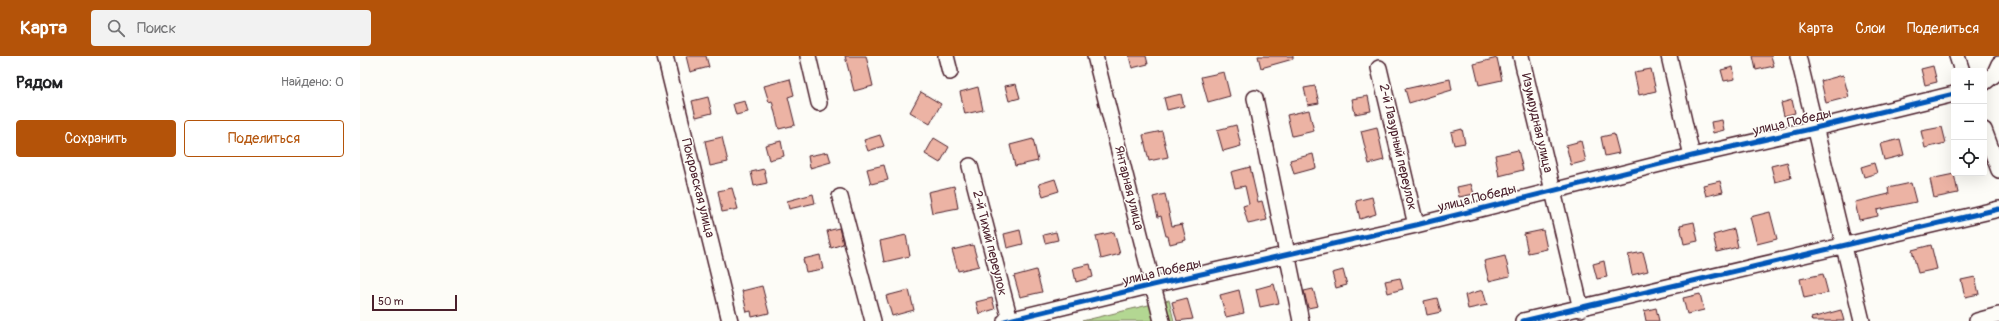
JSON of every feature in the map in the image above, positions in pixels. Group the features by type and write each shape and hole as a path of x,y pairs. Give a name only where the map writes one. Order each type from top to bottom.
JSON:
{"street":[{"name":"Покровская улица","path":"665,56 730,321"},
{"path":"808,56 819,103"},
{"path":"946,56 950,72"},
{"name":"Янтарная улица","path":"1095,56 1162,321"},
{"name":"Изумрудная улица","path":"1522,56 1581,309"},
{"path":"1669,56 1692,156"},
{"path":"1798,56 1814,128 1862,321"},
{"path":"1957,56 1961,68"},
{"path":"1987,81 1994,75 1999,64"},
{"name":"2-й Лазурный переулок","path":"1379,68 1416,226"},
{"name":"улица Победы","path":"1008,320 1153,285 1416,226 1553,190 1951,95"},
{"path":"1255,98 1287,256 1302,321"},
{"path":"1987,138 1999,170"},
{"name":"2-й Тихий переулок","path":"970,166 1008,320"},
{"path":"840,197 873,321"},
{"path":"1523,321 1581,309 1999,209"},
{"path":"1977,321 1999,315"}],"green space":[{"path":"1169,300 1174,321 1082,321"}],"building":[{"path":"686,56 706,56 709,67 690,72"},
{"path":"845,56 866,56 873,86 854,91"},
{"path":"1129,56 1146,56 1148,64 1132,68"},
{"path":"1258,56 1293,56 1293,59 1261,68"},
{"path":"1753,56 1771,56 1774,66 1756,70"},
{"path":"1497,58 1502,80 1479,85 1474,64"},
{"path":"1933,66 1937,82 1925,85 1921,69"},
{"path":"1733,67 1735,79 1724,81 1721,70"},
{"path":"1651,69 1656,91 1639,95 1634,72"},
{"path":"1224,72 1230,96 1208,102 1201,77"},
{"path":"1843,75 1849,97 1826,103 1821,81"},
{"path":"790,79 794,95 788,97 795,125 779,129 772,101 769,102 764,86"},
{"path":"1450,79 1452,90 1409,103 1405,89"},
{"path":"1016,84 1020,98 1009,101 1005,86"},
{"path":"1315,86 1319,103 1308,105 1304,88"},
{"path":"978,87 983,110 965,114 960,92"},
{"path":"921,92 941,104 930,124 910,112"},
{"path":"1181,94 1184,106 1167,110 1164,98"},
{"path":"1368,96 1371,111 1355,114 1352,99"},
{"path":"708,97 712,113 696,117 692,101"},
{"path":"1792,100 1795,113 1784,116 1781,103"},
{"path":"745,101 748,112 736,115 733,104"},
{"path":"1309,110 1314,131 1292,136 1287,115"},
{"path":"1722,120 1724,130 1713,133 1711,122"},
{"path":"1236,125 1241,146 1223,151 1217,130"},
{"path":"1377,127 1384,160 1369,164 1361,131"},
{"path":"1942,127 1946,143 1925,148 1921,131"},
{"path":"1462,129 1465,143 1454,145 1451,132"},
{"path":"1162,131 1168,157 1149,161 1143,135"},
{"path":"1614,134 1619,153 1605,156 1601,137"},
{"path":"880,135 884,146 868,151 864,140"},
{"path":"722,137 728,162 710,166 705,141"},
{"path":"934,138 949,147 940,163 925,154"},
{"path":"1033,139 1038,161 1015,166 1010,145"},
{"path":"1900,139 1904,155 1884,160 1880,144"},
{"path":"781,141 784,156 769,160 765,145"},
{"path":"1581,141 1586,161 1571,165 1566,145"},
{"path":"1518,150 1523,170 1499,176 1495,155"},
{"path":"828,152 831,162 810,168 808,156"},
{"path":"1313,154 1316,168 1294,174 1290,160"},
{"path":"1787,162 1791,178 1775,182 1771,166"},
{"path":"1874,163 1877,173 1864,177 1861,167"},
{"path":"884,165 888,180 871,184 867,169"},
{"path":"1250,167 1258,202 1262,201 1267,220 1248,224 1243,206 1249,204 1245,186 1235,188 1231,172"},
{"path":"764,169 767,183 754,186 751,172"},
{"path":"1951,175 1951,176 1954,176 1958,193 1934,198 1930,179"},
{"path":"1055,179 1059,191 1043,196 1039,184"},
{"path":"1720,181 1723,192 1706,196 1703,185"},
{"path":"1911,183 1916,202 1877,210 1878,216 1859,220 1855,202 1889,194 1888,188"},
{"path":"1471,184 1474,194 1459,197 1457,187"},
{"path":"954,186 958,208 932,213 928,192"},
{"path":"732,188 738,209 722,212 718,191"},
{"path":"813,194 815,203 789,209 787,201"},
{"path":"1165,194 1172,226 1182,224 1186,240 1170,244 1168,236 1166,236 1161,216 1158,217 1153,197"},
{"path":"1372,197 1376,214 1360,219 1356,201"},
{"path":"1770,212 1777,239 1757,244 1750,217"},
{"path":"1694,222 1698,241 1684,244 1680,225"},
{"path":"839,228 843,244 831,248 827,231"},
{"path":"1734,229 1738,247 1717,252 1713,235"},
{"path":"1020,230 1023,244 1007,248 1004,234"},
{"path":"1543,230 1547,249 1528,253 1524,234"},
{"path":"1056,232 1058,240 1045,243 1043,235"},
{"path":"1114,232 1120,254 1101,259 1096,236"},
{"path":"906,235 910,256 884,262 880,241"},
{"path":"973,245 979,266 958,271 952,250"},
{"path":"1931,245 1937,269 1918,273 1912,250"},
{"path":"1643,252 1648,271 1632,275 1628,255"},
{"path":"820,255 823,269 806,272 803,259"},
{"path":"1505,256 1510,276 1489,281 1484,261"},
{"path":"1604,261 1607,277 1597,279 1593,264"},
{"path":"1090,264 1093,277 1076,282 1073,268"},
{"path":"1036,270 1042,292 1020,297 1014,276"},
{"path":"1343,270 1347,285 1336,288 1332,273"},
{"path":"1823,274 1828,293 1804,298 1800,279"},
{"path":"1975,277 1979,294 1965,297 1961,280"},
{"path":"1400,278 1403,289 1388,293 1385,281"},
{"path":"1274,284 1279,303 1260,307 1256,289"},
{"path":"762,286 769,313 752,317 751,311 747,312 742,291"},
{"path":"1313,289 1318,306 1308,308 1304,291"},
{"path":"909,290 914,310 892,316 886,296"},
{"path":"1239,290 1244,313 1226,317 1220,295"},
{"path":"1483,290 1487,305 1468,309 1465,295"},
{"path":"1700,294 1704,310 1687,314 1683,298"},
{"path":"992,298 995,309 979,314 976,302"},
{"path":"1187,298 1193,319 1177,321 1172,302"},
{"path":"1437,298 1441,312 1427,315 1424,301"},
{"path":"1656,308 1659,321 1646,321 1644,311"},
{"path":"1841,310 1844,321 1812,321 1811,318"}],"cycle path":[{"path":"1005,321 1153,285 1416,225 1692,156 1951,95"},
{"path":"1523,321 1999,209"}]}
